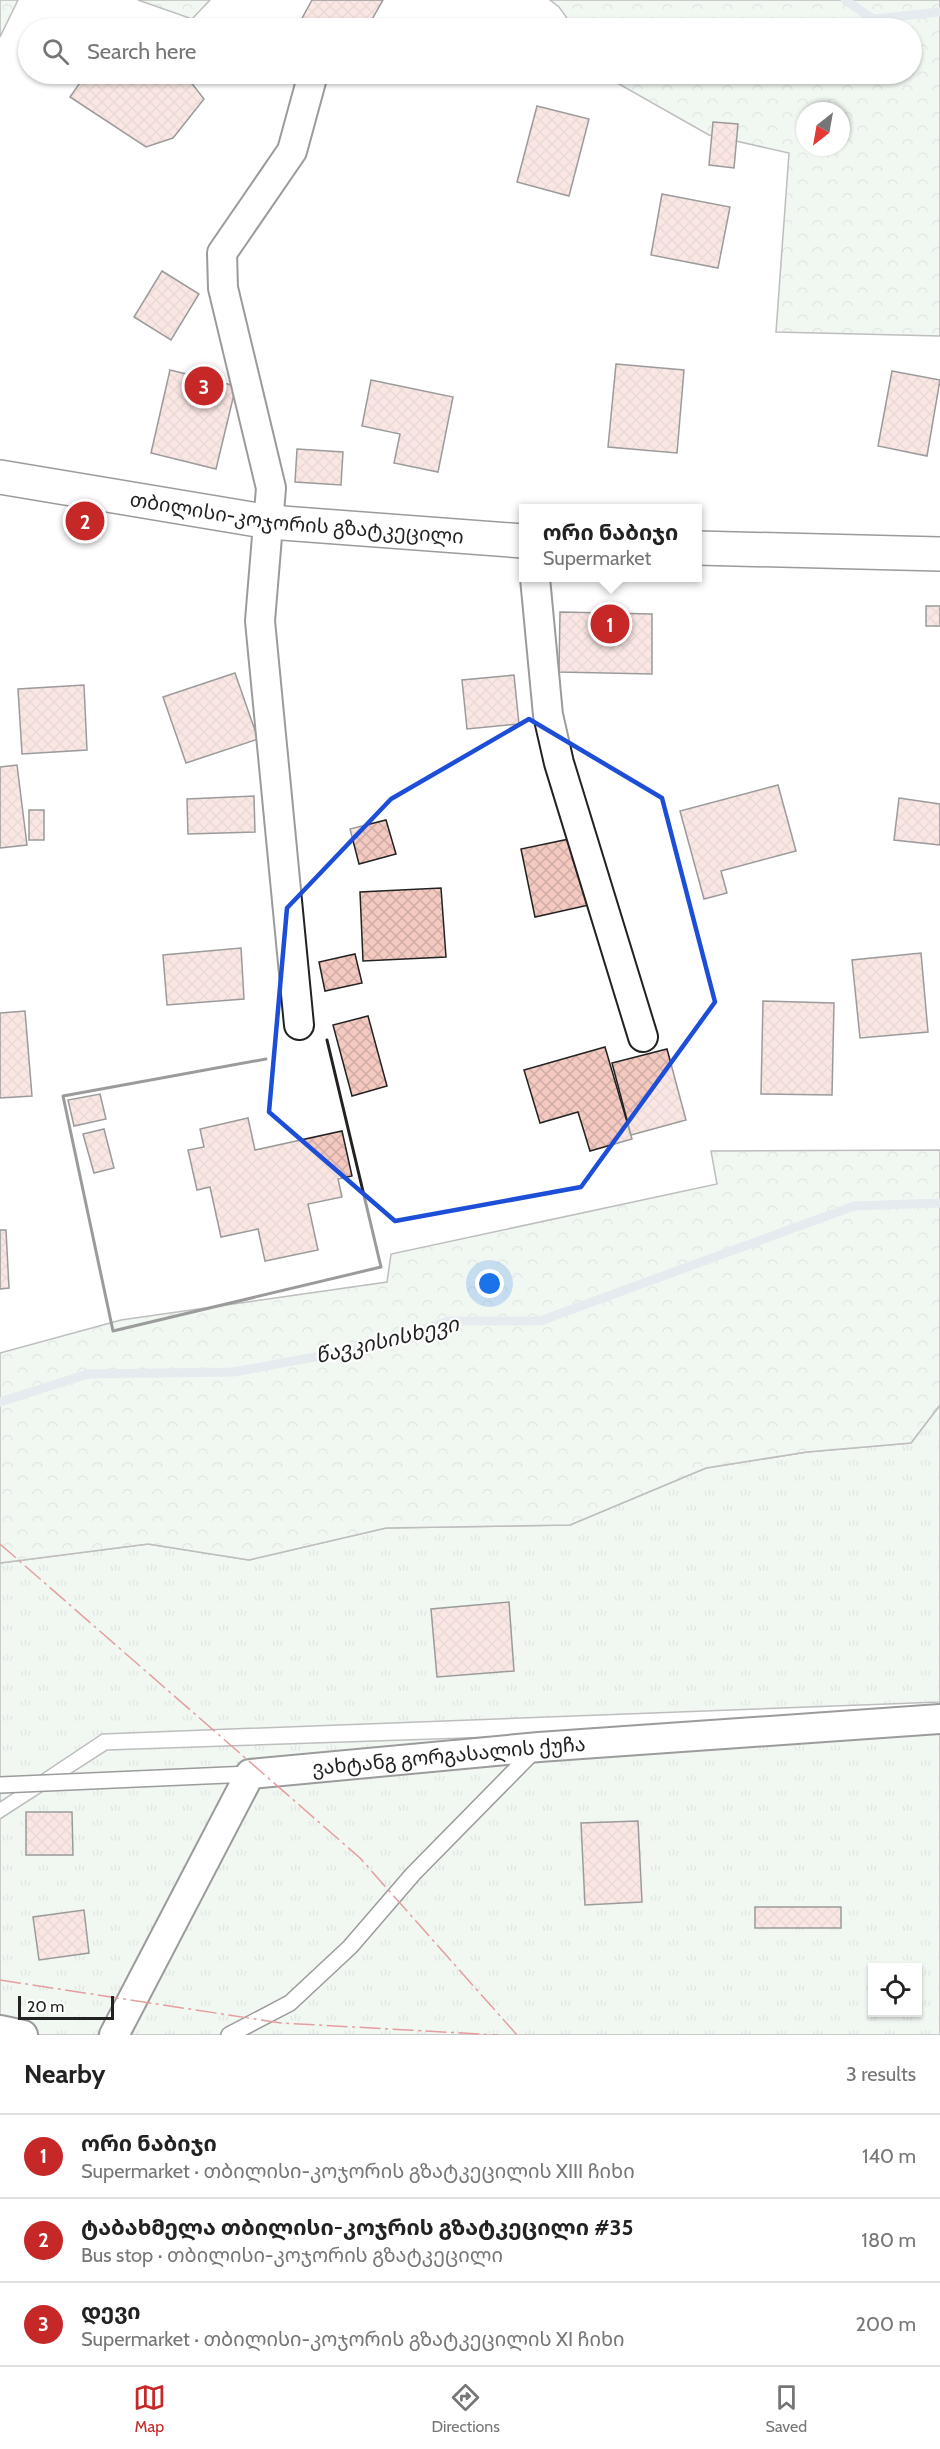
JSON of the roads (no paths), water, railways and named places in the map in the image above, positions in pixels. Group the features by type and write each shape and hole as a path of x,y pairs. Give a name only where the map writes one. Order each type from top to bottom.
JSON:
{"main road":[{"name":"თბილისი-კოჯორის გზატკეცილი","path":"0,477 269,522 519,541"},
{"path":"702,548 940,555"}],"street":[{"path":"299,1025 260,621 271,488 223,288 222,253 292,151 310,84"},
{"path":"536,582 542,672 556,753 643,1037"},
{"name":"ვახტანგ გორგასალის ქუჩა","path":"250,1774 539,1747 940,1719"},
{"path":"114,2035 250,1774"},
{"path":"0,2030 23,2035"}],"lane":[{"path":"229,2035 290,2002 343,1954 414,1874 539,1747"},
{"path":"0,1785 250,1774"}],"waterway":[{"path":"845,0 872,18"},
{"path":"883,18 940,12"},
{"name":"წავკისისხევი","path":"0,1402 88,1374 234,1372 374,1346 449,1321 540,1321 854,1206 940,1203"}],"place":[{"name":"დევი","path":"204,386"},
{"name":"ტაბახმელა თბილისი-კოჯრის გზატკეცილი #35","path":"85,521"},
{"name":"ორი ნაბიჯი","path":"610,624"}]}
